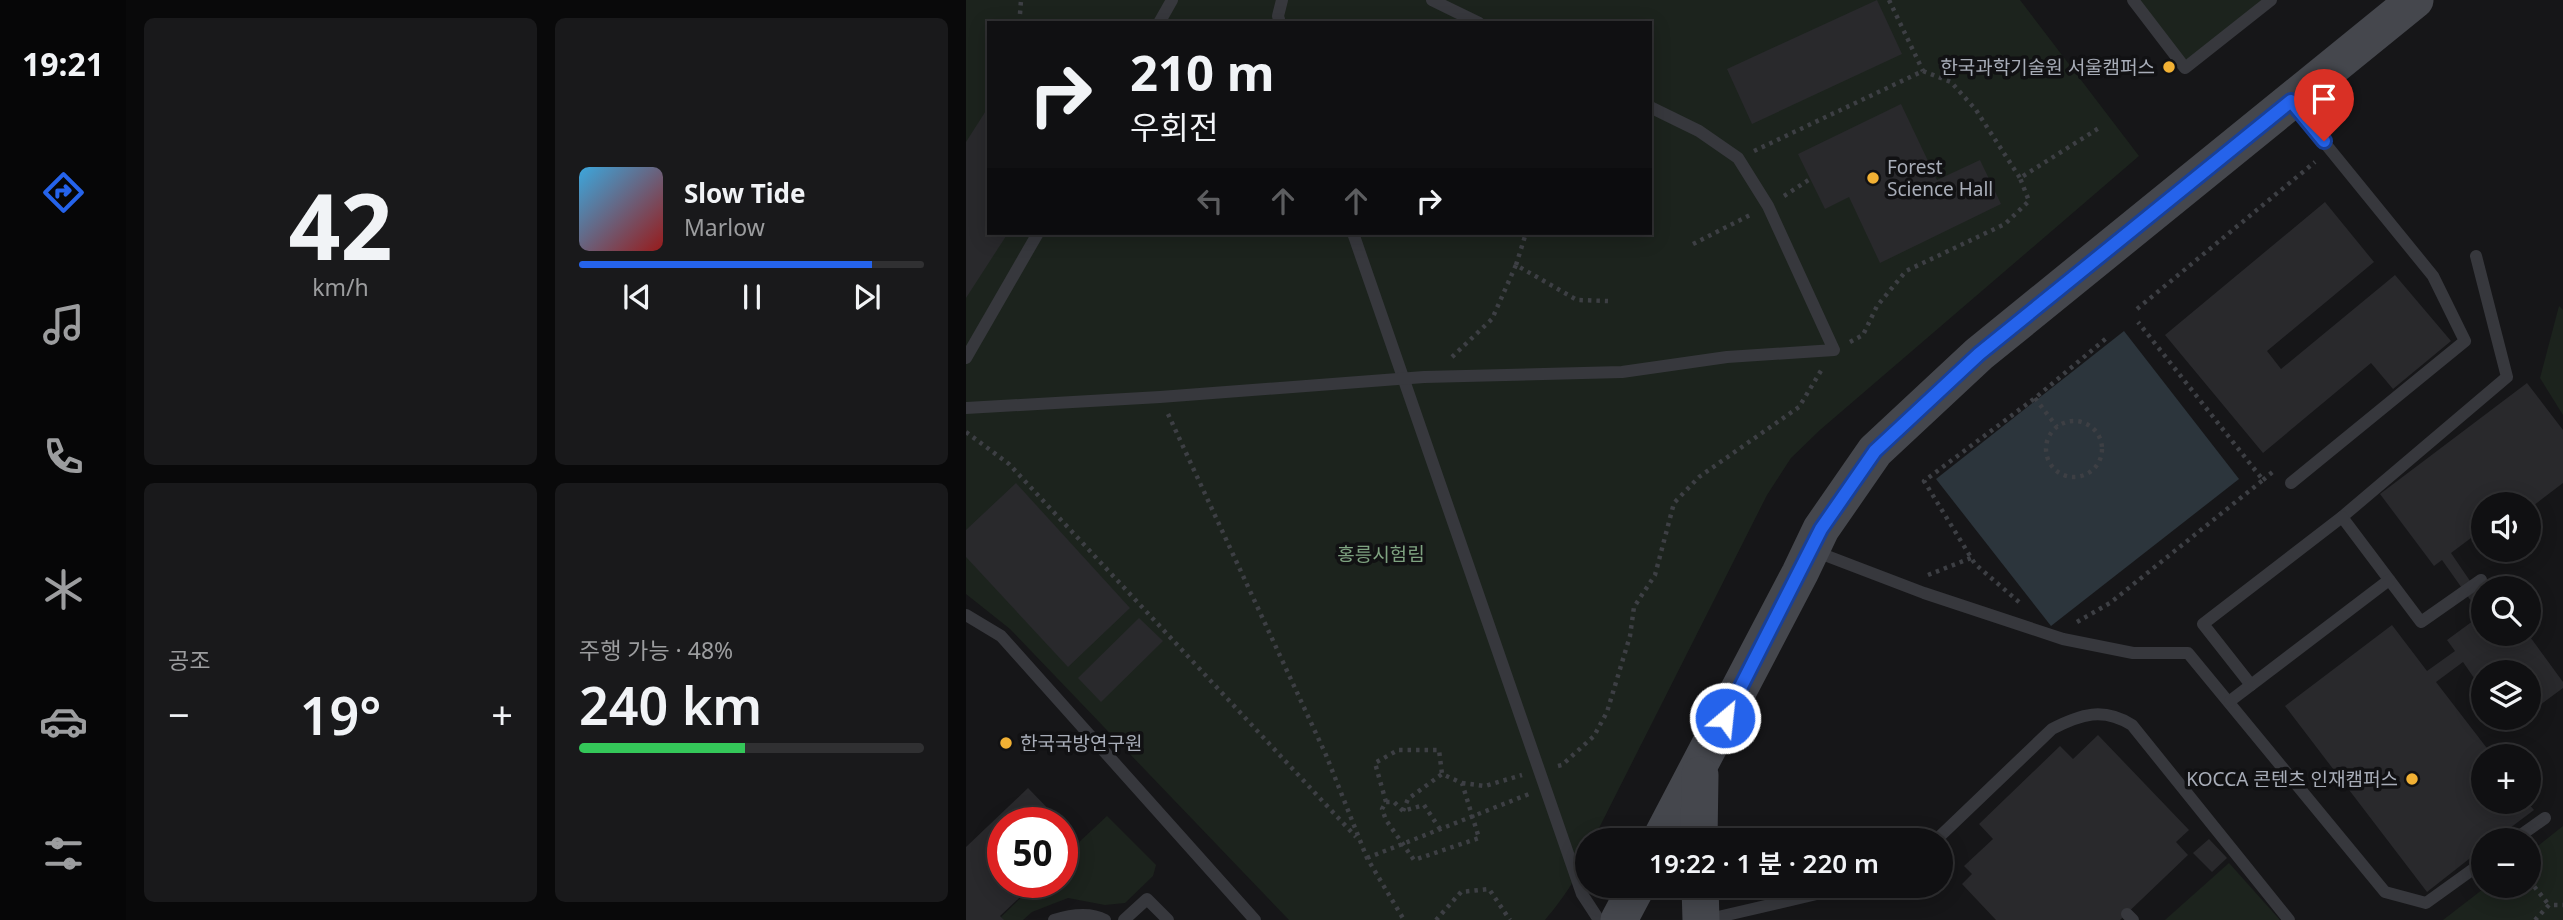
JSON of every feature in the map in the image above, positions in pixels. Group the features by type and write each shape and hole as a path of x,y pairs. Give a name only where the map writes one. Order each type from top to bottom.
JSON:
{"main road":[{"path":"1666,828 1827,518 1875,451 1979,354 2415,0"},
{"path":"1699,828 1700,766"},
{"path":"1619,920 1631,898"},
{"path":"1701,898 1703,920"}],"lane":[{"path":"1160,21 1172,0"},
{"path":"1279,21 1282,0"},
{"path":"1432,0 1475,21"},
{"path":"2133,0 2185,68 2272,0"},
{"path":"2291,101 2433,276 2465,341 2291,483"},
{"path":"966,408 1433,377 1622,372 1727,357 1834,350 1768,206 1738,159 1699,131 1652,108"},
{"path":"966,358 1037,235"},
{"path":"1354,235 1582,894 1599,920"},
{"path":"2251,685 2203,624 2342,517 2507,377 2476,256"},
{"path":"2342,517 2421,622 2471,587"},
{"path":"1811,550 1901,585 2063,639 2133,653 2188,653 2385,892 2426,903 2471,871"},
{"path":"2230,701 2389,580"},
{"path":"966,615 1000,636 1255,920"},
{"path":"1949,828 2052,729 2069,720 2094,713 2117,716 2132,725 2289,920"},
{"path":"2531,828 2545,818"},
{"path":"1703,920 1799,898"},
{"path":"1124,920 1147,899 1168,920"},
{"path":"1054,920 1069,915 1105,920"}],"path":[{"path":"1020,14 1021,0"},
{"path":"1442,774 1462,783 1485,786 1562,765 1594,736 1608,712 1630,636 1634,607 1655,575 1674,503 1699,477 1799,407 1834,350 1863,335 1877,306 1906,271 2005,224 2029,201 2020,178 1976,110 1951,82 1923,71 1889,0"},
{"path":"1738,159 1923,71"},
{"path":"2020,178 2099,128"},
{"path":"2137,310 2318,159"},
{"path":"1433,377 1492,319 1516,265 1524,235"},
{"path":"1516,265 1577,300 1608,301"},
{"path":"2070,626 2110,603 2263,480 2138,322"},
{"path":"2024,607 1971,558 1924,481 2035,398 2109,336"},
{"path":"1160,397 1326,755 1367,858 1404,920"},
{"path":"2035,398 2057,427"},
{"path":"2079,421 2095,430 2102,448 2099,460 2091,471 2071,477 2053,467 2046,447 2051,433 2057,427 2066,422 2079,421"},
{"path":"966,432 1009,464 1360,841"},
{"path":"1901,585 1971,558"},
{"path":"1442,774 1439,750 1398,750 1375,763 1385,802 1382,810 1386,820 1415,860 1479,838 1462,783"},
{"path":"1403,811 1408,799 1442,774"},
{"path":"1367,858 1545,788"},
{"path":"1385,802 1394,802 1403,811"},
{"path":"1403,811 1424,805 1440,829"},
{"path":"1436,920 1461,892 1489,889 1510,920"},
{"path":"2541,895 2549,905"},
{"path":"2535,920 2549,905 2563,905"}],"green space":[{"name":"홍릉시험림","path":"966,0 2020,0 2139,156 1820,430 1791,458 1767,495 1599,828 1575,828 1575,877 1545,920 1289,920 1010,629 966,594"},
{"path":"2133,0 2271,0 2185,68"},
{"path":"2559,306 2563,310 2563,415 2540,378"},
{"path":"1107,816 1156,865 1153,876 1125,903 1105,905 1068,898 1078,898 1078,843"},
{"path":"2563,826 2563,920 2443,920 2471,898 2541,898 2541,843"},
{"path":"2229,863 2280,920 2165,920"},
{"path":"1021,898 1068,898 1032,912 1023,920 1003,920 1001,917"}],"shaded area":[{"path":"2124,331 2239,479 2051,626 1936,479"}],"building":[{"path":"1877,0 1902,54 1752,124 1727,69"},
{"path":"1901,104 1937,180 1980,160 2001,204 1880,263 1849,197 1825,209 1798,154"},
{"path":"987,109 987,235 1007,235 966,298 966,142"},
{"path":"2325,202 2374,262 2267,351 2281,369 2395,275 2451,341 2393,389 2371,363 2263,453 2165,335"},
{"name":"KOCCA 콘텐츠 인재캠퍼스","path":"2527,383 2563,430 2563,483 2541,500 2541,492 2471,492 2471,538 2451,553 2471,582 2471,601 2442,560 2434,566 2380,494"},
{"path":"1016,483 1130,608 1068,667 966,557 966,530"},
{"path":"1139,618 1163,641 1101,702 1078,678"},
{"name":"KOCCA 콘텐츠 인재캠퍼스","path":"2471,622 2471,646 2537,646 2563,682 2563,688 2541,704 2541,660 2471,660 2471,674 2463,662 2436,682 2484,744 2471,744 2471,814 2529,814 2510,828 2471,828 2471,857 2427,892 2285,706 2392,625 2427,671 2455,651 2447,640"},
{"path":"2098,735 2189,830 2176,842 2188,855 2120,920 1996,920 1962,884 1972,874 1964,866 1993,839 1979,824 2060,746 2073,759"},
{"path":"1028,788 1046,807 1008,807"},
{"path":"987,827 987,898 1019,898 1000,916 1004,920 966,920 966,847"},
{"path":"2209,839 2227,858 2212,872 2193,853"}],"place":[{"name":"한국과학기술원 서울캠퍼스","path":"2169,67"},
{"name":"Forest Science Hall","path":"1873,178"},
{"name":"한국국방연구원","path":"1006,743"},
{"name":"KOCCA 콘텐츠 인재캠퍼스","path":"2412,779"}],"route":[{"path":"1725,718 1821,529 1875,451 1979,354 2291,101 2324,141"}]}
